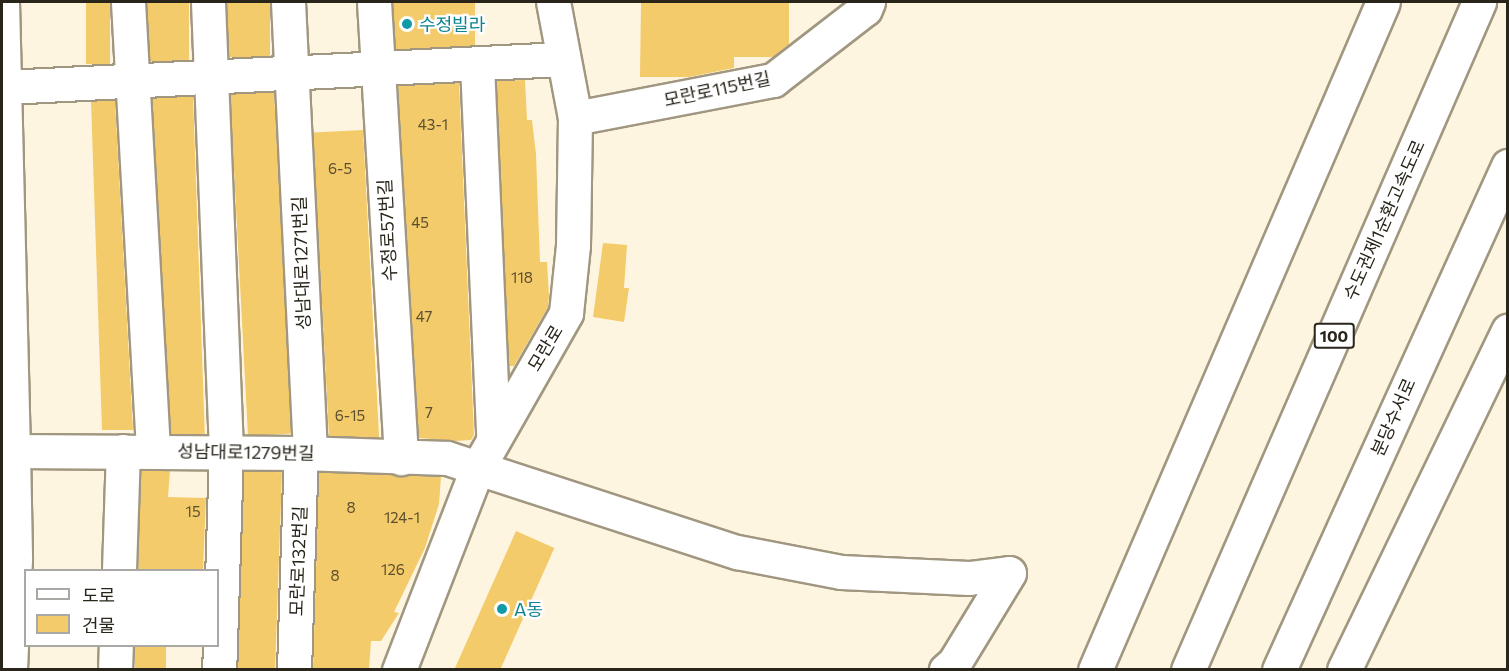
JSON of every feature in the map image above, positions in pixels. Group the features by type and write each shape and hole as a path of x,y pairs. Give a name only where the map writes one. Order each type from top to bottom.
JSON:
{"main road":[{"path":"2,2 5,87 10,669"},
{"path":"119,569 138,451 133,81 128,2"},
{"path":"208,2 226,452 219,669"},
{"name":"성남대로1271번길","path":"288,2 293,73 305,453"},
{"name":"수정로57번길","path":"374,2 400,458"},
{"name":"모란로","path":"399,669 476,471 493,436 566,314 573,245 575,118 561,59 553,2"},
{"name":"모란로115번길","path":"575,118 773,80 865,9 868,2"},
{"path":"1095,669 1383,2"},
{"name":"수도권제1순환고속도로","path":"1188,669 1479,2"},
{"path":"5,87 561,59"},
{"path":"477,64 493,436"},
{"name":"분당수서로","path":"1280,669 1508,166"},
{"path":"1344,669 1508,332"},
{"name":"성남대로1279번길","path":"8,452 305,453 447,458 476,471 737,552 852,572 969,578 1009,573 954,663 946,669"},
{"name":"모란로132번길","path":"294,669 305,453"},
{"path":"115,669 116,647"}],"building":[{"path":"86,2 110,2 110,64 86,64"},
{"path":"147,2 189,2 189,61 147,61"},
{"path":"227,2 270,2 270,57 227,57"},
{"path":"393,2 475,2 475,49 393,49"},
{"path":"641,2 789,2 789,44 773,57 734,57 734,68 689,77 640,77"},
{"path":"525,80 527,120 532,120 536,154 540,262 547,262 549,296 548,307 514,366 509,366 496,81"},
{"path":"459,83 474,435 471,440 455,441 419,438 398,86"},
{"path":"274,92 292,434 248,436 230,94"},
{"path":"193,96 205,434 164,435 152,97"},
{"path":"115,100 133,430 102,430 91,101"},
{"path":"363,130 379,438 329,440 313,133"},
{"path":"603,243 627,245 624,288 629,288 624,322 593,317"},
{"path":"141,471 170,471 168,497 206,498 203,569 138,569"},
{"path":"244,471 282,472 275,670 237,669"},
{"path":"319,472 441,477 439,504 425,548 394,612 399,613 381,641 371,641 369,669 313,669"},
{"name":"A동","path":"516,531 554,548 500,670 454,670"},
{"path":"135,647 166,647 166,669 135,669"}],"place":[{"name":"수정빌라","path":"407,24"},
{"name":"A동","path":"502,609"}]}
